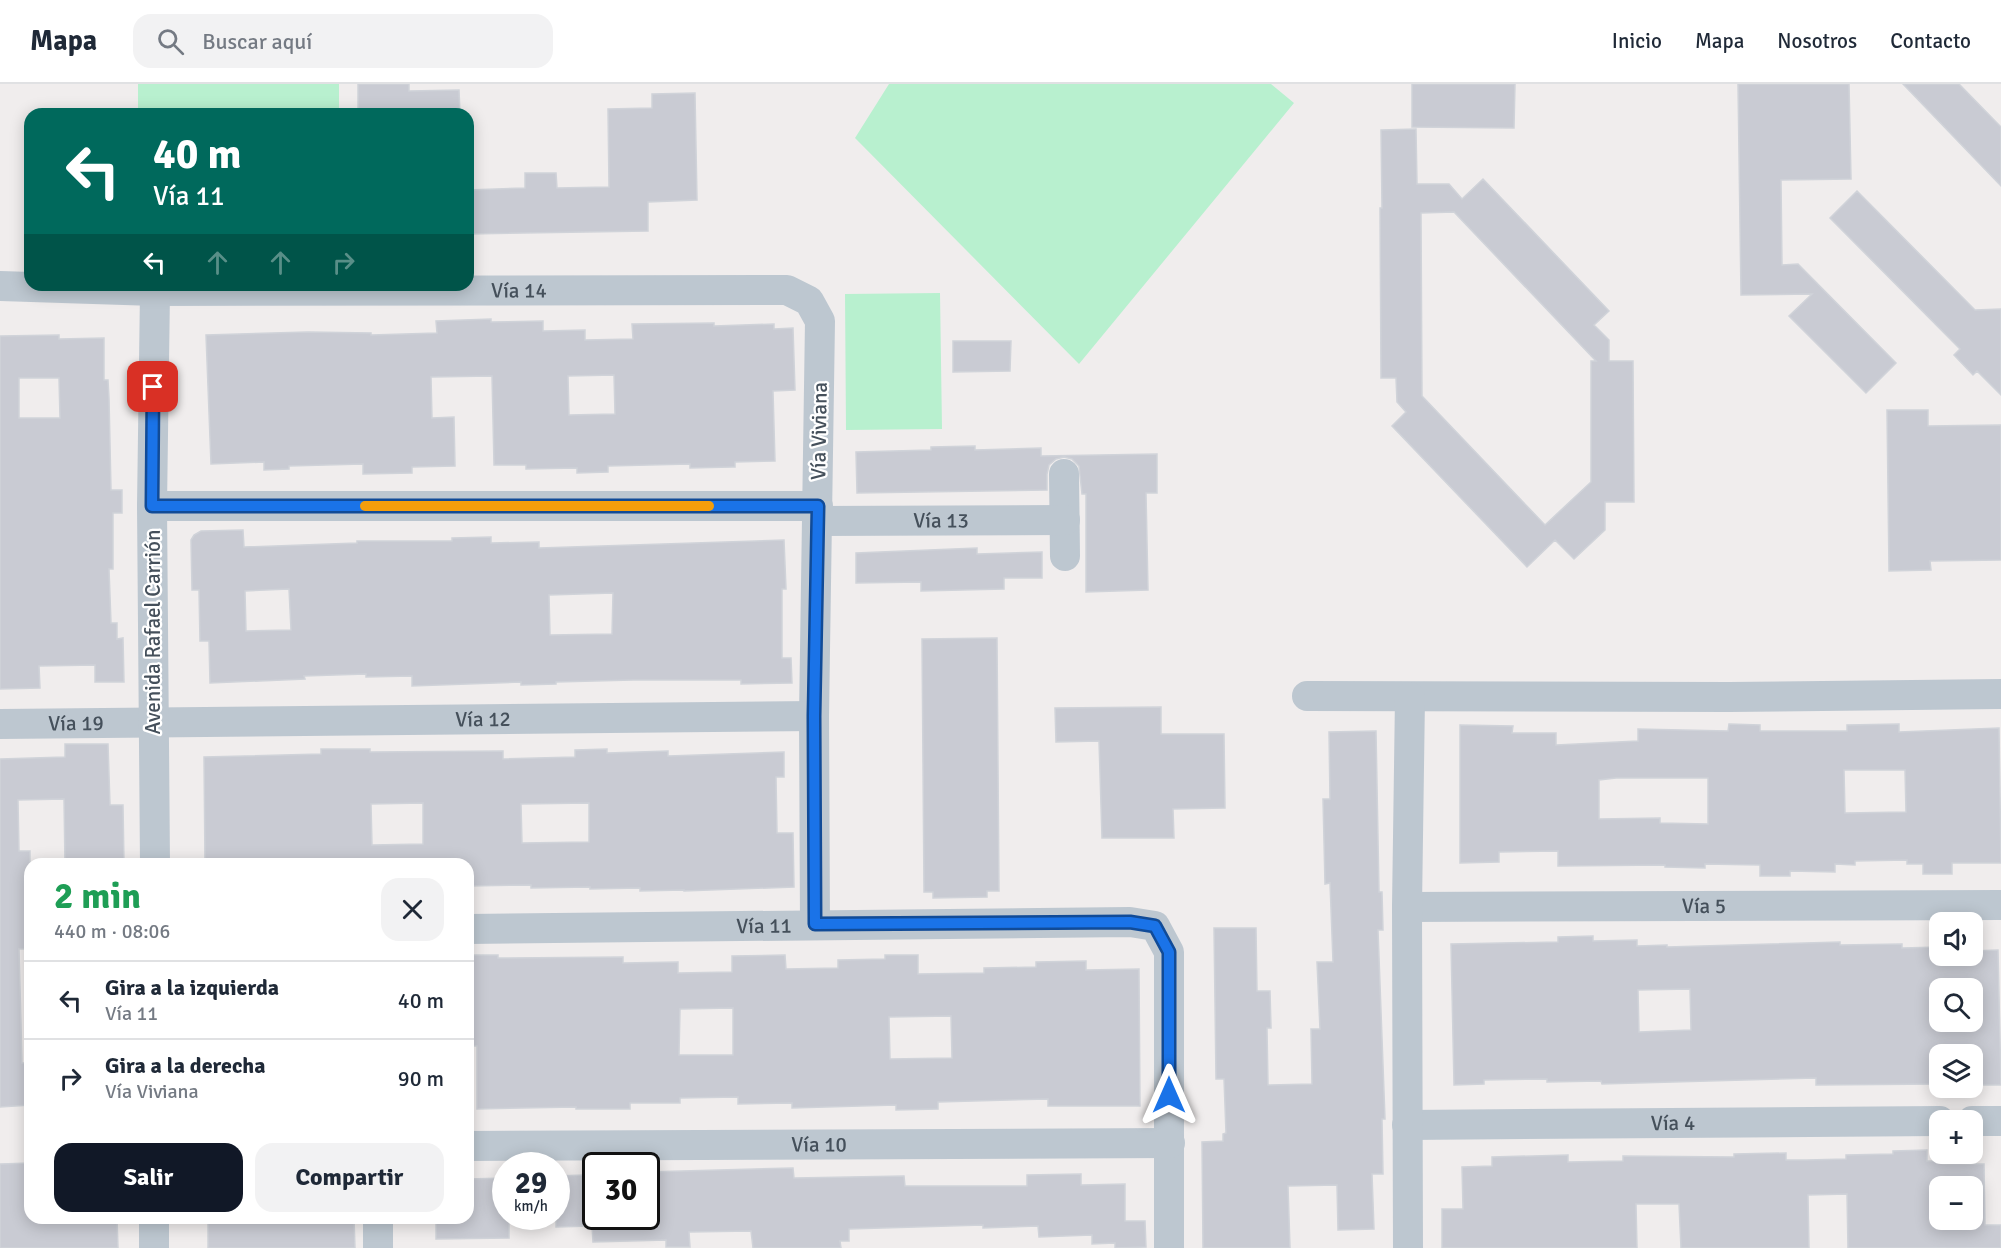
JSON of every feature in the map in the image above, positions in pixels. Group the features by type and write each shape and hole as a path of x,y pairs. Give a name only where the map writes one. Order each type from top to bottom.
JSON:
{"street":[{"name":"Vía 14","path":"0,286 24,287"},
{"name":"Vía 14","path":"474,290 787,290 809,301"},
{"name":"Avenida Rafael Carrión","path":"154,858 152,506 155,291"},
{"name":"Vía Viviana","path":"809,301 820,321 814,716 815,924"},
{"path":"1064,474 1065,556"},
{"name":"Vía 13","path":"152,506 818,514 1065,520"},
{"path":"1307,696 1729,697 2001,694"},
{"path":"1408,1248 1407,907 1410,697"},
{"name":"Vía 12","path":"153,723 814,716"},
{"name":"Vía 19","path":"0,724 153,723"},
{"name":"Vía 5","path":"1407,907 2001,905"},
{"name":"Vía 11","path":"474,929 1130,922 1155,926 1169,952 1170,1143"},
{"name":"Vía 4","path":"1407,1125 1929,1121"},
{"path":"1983,1121 2001,1121"},
{"path":"1169,1248 1170,1143"},
{"name":"Vía 10","path":"474,1146 1170,1143"},
{"path":"154,1224 154,1248"},
{"path":"378,1224 378,1248"}],"green space":[{"path":"138,84 339,84 339,108 138,108"},
{"path":"889,84 1271,84 1294,103 1079,364 855,138"},
{"path":"940,293 942,429 846,430 845,294"}],"building":[{"path":"358,84 409,84 409,91 459,90 460,108 358,108"},
{"path":"1412,84 1515,84 1514,128 1412,127"},
{"path":"1738,84 1849,84 1851,179 1781,180 1782,265 1798,264 1896,363 1866,393 1789,316 1812,294 1741,295"},
{"path":"1903,84 1959,84 2001,127 2001,186"},
{"path":"695,93 697,200 648,202 648,231 474,234 474,190 525,188 525,173 556,173 557,188 609,187 608,109 652,108 652,94"},
{"path":"1416,129 1417,184 1449,184 1462,199 1483,179 1609,311 1594,325 1609,340 1609,361 1633,361 1634,502 1605,502 1605,530 1574,559 1555,540 1527,567 1392,426 1406,412 1397,402 1396,378 1381,378 1381,130","holes":["1454,212 1596,361 1591,361 1591,482 1545,525 1422,396 1421,213"]},
{"path":"1857,191 1975,310 2001,309 2001,395 1977,371 1973,375 1954,355 1960,349 1830,218"},
{"path":"491,319 491,322 543,321 543,331 585,330 585,340 633,339 632,324 714,323 714,326 774,324 774,329 793,328 795,390 773,391 775,461 735,462 735,467 690,468 690,464 608,466 608,472 577,473 577,468 526,469 526,465 494,465 492,376 431,377 432,418 454,417 455,466 412,467 412,473 363,474 363,464 289,466 289,469 264,470 264,462 211,464 206,335 308,332 371,333 371,335 437,333 436,321","holes":["614,375 615,414 569,415 568,376"]},
{"path":"59,335 59,339 104,338 104,380 108,380 109,398 111,490 122,490 122,513 113,513 113,569 109,569 111,623 117,623 117,639 123,638 124,682 95,682 95,665 39,666 40,688 0,689 0,336","holes":["19,378 59,378 60,418 19,418"]},
{"path":"953,341 1011,341 1010,371 953,372"},
{"path":"1887,410 1928,410 1928,426 2001,425 2001,560 1930,561 1931,570 1889,571"},
{"path":"975,446 975,450 1041,448 1041,456 1157,454 1157,493 1146,493 1148,590 1086,592 1086,494 1082,494 1079,466 1072,459 1064,457 1056,459 1049,465 1047,490 857,493 856,452"},
{"path":"243,530 244,547 357,543 357,541 452,541 452,538 491,537 491,543 539,542 539,548 784,540 786,589 782,589 782,658 791,658 792,683 741,684 741,680 633,680 521,685 521,682 412,686 412,676 366,677 366,674 210,683 209,641 200,641 199,590 192,590 191,540 201,531","holes":["289,589 291,630 246,631 245,591","613,593 612,634 550,635 549,595"]},
{"path":"977,548 977,554 1042,552 1042,578 1004,578 1004,589 921,591 921,582 856,583 856,553"},
{"path":"997,638 999,891 987,891 987,897 933,898 933,892 924,892 922,639"},
{"path":"1161,707 1161,734 1224,734 1225,808 1173,809 1174,838 1102,838 1099,741 1056,742 1055,708"},
{"path":"1729,724 1760,725 1760,731 1847,731 1847,725 1899,724 1899,732 1999,728 2001,863 1952,863 1952,874 1923,874 1923,864 1907,864 1907,860 1855,861 1855,865 1835,864 1835,872 1790,871 1790,876 1760,876 1760,865 1705,864 1705,868 1665,867 1665,865 1558,866 1558,851 1499,852 1499,862 1460,863 1460,725 1513,726 1512,733 1556,733 1556,745 1638,741 1638,729 1728,731","holes":["1844,770 1905,770 1906,812 1845,813","1708,778 1708,824 1660,823 1660,818 1599,819 1599,780"]},
{"path":"1376,731 1379,892 1382,892 1383,930 1378,930 1385,1119 1382,1119 1383,1174 1372,1174 1374,1229 1338,1230 1337,1185 1288,1186 1290,1248 1203,1248 1202,1142 1223,1141 1223,1134 1226,1133 1224,1079 1216,1079 1214,928 1256,928 1257,991 1270,991 1271,1028 1267,1028 1268,1085 1312,1084 1311,1029 1320,1029 1317,962 1333,962 1330,883 1325,884 1323,799 1330,799 1329,732"},
{"path":"65,744 108,744 110,805 123,805 124,858 65,858 64,799 18,800 19,851 30,851 30,858 24,858 24,949 19,949 24,1105 0,1107 0,759 65,757"},
{"path":"321,749 370,749 370,752 503,751 503,759 575,757 575,750 607,749 607,753 668,751 668,756 784,752 784,777 776,777 777,833 793,833 794,887 640,891 640,888 474,886 474,858 205,858 204,757 321,754","holes":["423,803 423,844 372,845 371,804","589,803 589,842 522,843 521,804"]},
{"path":"1593,936 1593,941 1637,940 1637,946 1667,945 1667,947 1840,942 1840,945 1902,944 1902,948 1929,947 1929,966 1983,966 1983,951 1998,950 2001,1085 1983,1085 1983,1044 1929,1044 1929,1084 1816,1085 1816,1078 1602,1084 1601,1081 1547,1082 1547,1079 1484,1080 1484,1084 1454,1085 1451,944 1558,942 1558,937","holes":["1690,989 1691,1030 1639,1032 1638,990"]},
{"path":"474,955 498,955 498,958 623,957 623,963 678,962 678,973 732,972 732,956 785,955 786,969 838,968 838,960 885,959 885,955 918,955 918,974 984,973 984,968 1036,967 1036,962 1086,961 1086,970 1139,969 1140,1106 1048,1106 1048,1099 938,1102 938,1109 896,1110 896,1105 792,1108 792,1103 738,1104 738,1097 680,1098 680,1103 630,1103 630,1109 576,1109 576,1107 477,1109 477,1046 474,1046","holes":["733,1008 733,1055 679,1055 680,1009","951,1016 952,1058 890,1059 889,1017"]},
{"path":"1927,1150 1929,1164 1984,1164 1985,1225 2001,1225 2001,1248 1848,1248 1847,1194 1808,1195 1809,1248 1681,1248 1679,1204 1636,1204 1637,1248 1442,1248 1442,1209 1463,1209 1462,1167 1492,1166 1492,1157 1568,1155 1568,1162 1623,1161 1623,1156 1734,1157 1734,1154 1786,1153 1786,1160 1807,1160 1846,1159 1846,1155 1893,1154 1893,1151"},
{"path":"24,1163 24,1224 117,1224 118,1248 0,1248 0,1164"},
{"path":"793,1168 794,1178 904,1176 905,1186 1027,1186 1027,1175 1081,1174 1081,1185 1125,1184 1125,1221 1145,1221 1146,1247 1115,1248 1115,1243 1092,1244 1092,1235 1039,1237 1038,1226 983,1228 983,1225 849,1229 849,1241 840,1241 841,1248 753,1248 751,1231 689,1232 690,1247 666,1247 666,1240 593,1242 592,1230 660,1230 660,1172"},
{"path":"582,1175 582,1226 570,1227 570,1176"},
{"path":"492,1178 492,1230 509,1230 509,1238 436,1239 436,1224 474,1224 474,1179"},
{"path":"208,1224 354,1224 355,1248 208,1248"}],"slow traffic":[{"path":"365,506 709,506"}],"route":[{"path":"153,387 152,506 818,506 814,716 815,924 1130,922 1155,926 1169,952 1169,1095"}]}
